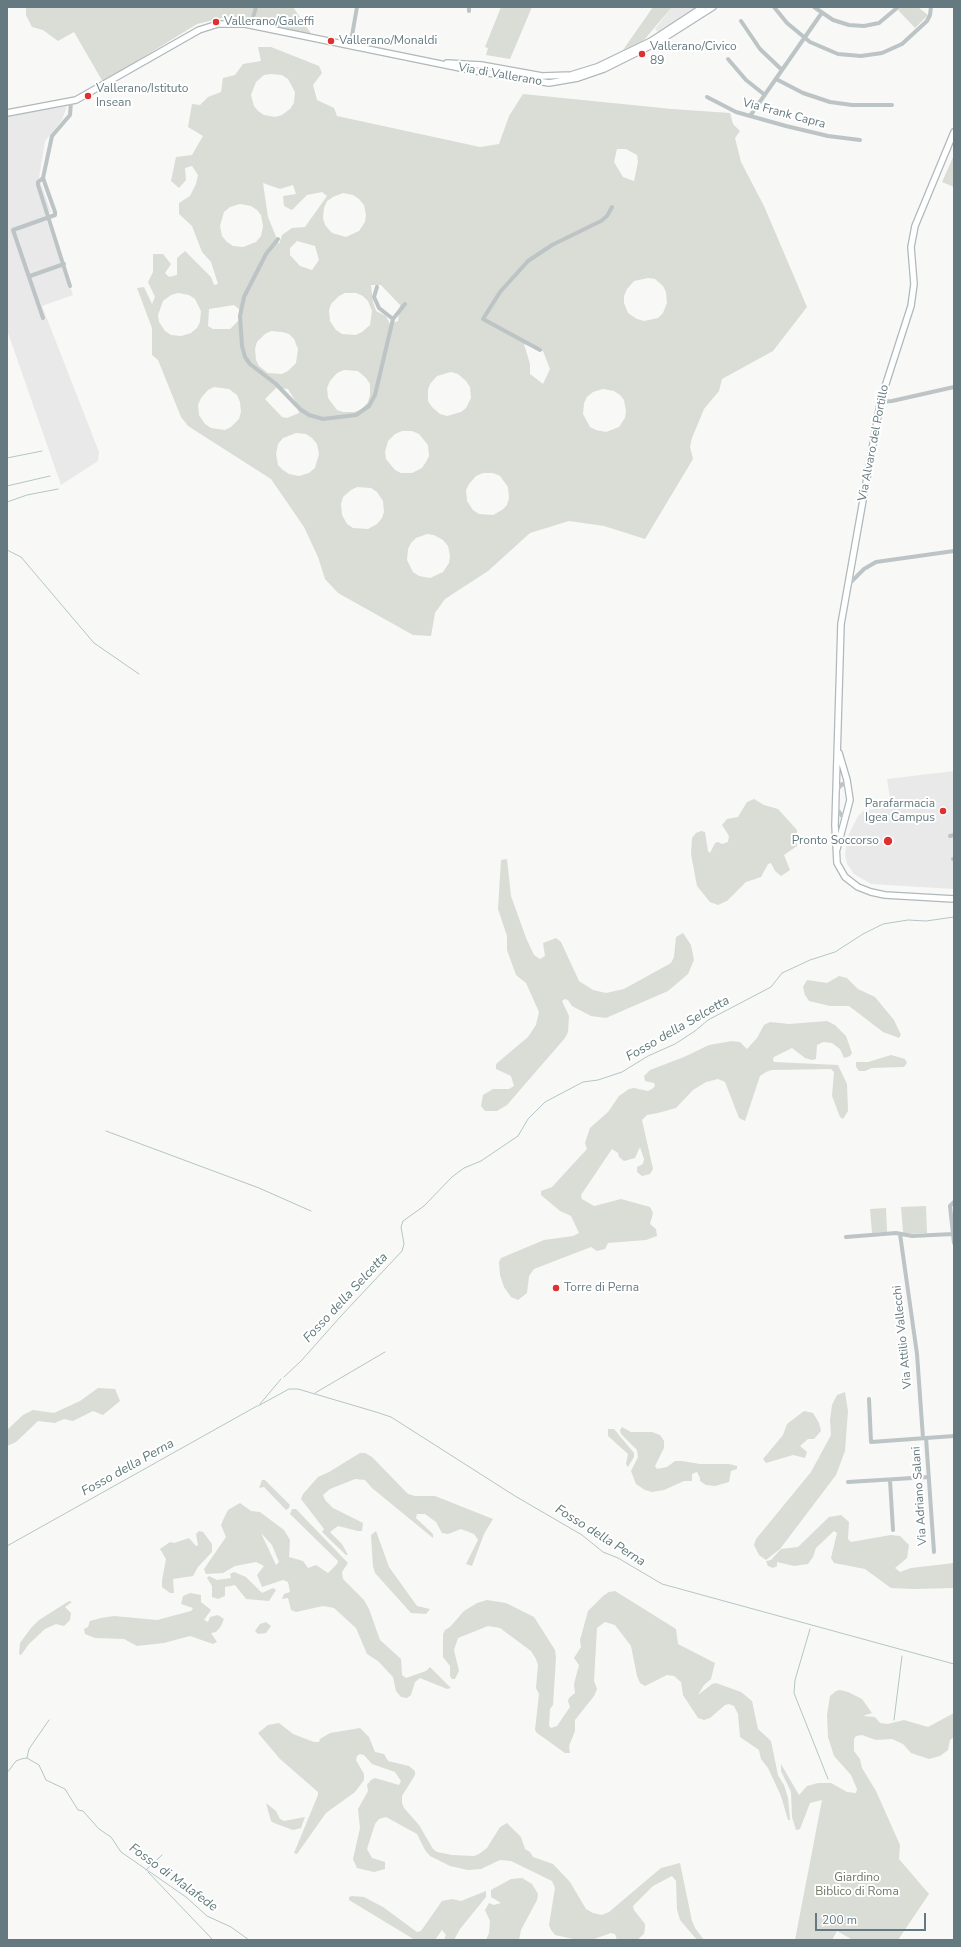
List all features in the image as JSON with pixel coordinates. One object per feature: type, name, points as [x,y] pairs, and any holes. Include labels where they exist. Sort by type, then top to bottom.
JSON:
[{"type":"street","points":[[251,25],[256,7]]},
{"type":"street","points":[[350,47],[357,7]]},
{"type":"street","name":"Via di Vallerano","points":[[437,62],[471,64],[542,76],[571,75],[597,67],[651,42],[703,7]]},
{"type":"street","name":"Via di Vallerano","points":[[7,113],[71,102],[205,27],[224,23],[251,25],[350,47],[542,82],[571,80],[597,72],[654,45],[713,7]]},
{"type":"street","points":[[774,7],[786,23],[804,39],[821,48],[841,54],[861,56],[879,54],[897,47],[910,38],[928,20],[931,7]]},
{"type":"street","points":[[814,7],[822,14],[843,24],[866,26],[883,20],[898,7]]},
{"type":"street","points":[[750,116],[822,14]]},
{"type":"street","points":[[741,21],[760,49],[782,70]]},
{"type":"street","points":[[728,59],[750,84],[765,95]]},
{"type":"street","points":[[776,79],[803,93],[830,102],[852,105],[892,105]]},
{"type":"street","name":"Via Frank Capra","points":[[707,97],[732,110],[750,116],[807,131],[860,140]]},
{"type":"street","points":[[43,318],[30,276],[13,230],[55,215],[43,178],[52,136],[70,115],[71,102]]},
{"type":"street","name":"Via Alvaro del Portillo","points":[[836,855],[839,640],[848,584],[880,402],[911,306],[914,284],[911,247],[915,226],[954,132]]},
{"type":"street","points":[[43,178],[38,182],[70,286]]},
{"type":"street","points":[[540,350],[484,320],[500,292],[528,261],[552,245],[601,222],[607,216],[612,207]]},
{"type":"street","points":[[278,239],[266,254],[244,297],[240,316],[242,346],[245,357],[250,364],[276,384],[300,409],[309,415],[323,419],[356,415],[369,406],[375,395],[393,319],[405,304]]},
{"type":"street","points":[[30,276],[64,264]]},
{"type":"street","points":[[377,287],[374,296],[379,308],[393,319]]},
{"type":"street","points":[[880,402],[892,401],[954,387]]},
{"type":"street","points":[[848,584],[861,571],[876,562],[954,550]]},
{"type":"street","name":"Via Alvaro del Portillo","points":[[836,855],[850,801],[849,786],[838,741]]},
{"type":"street","points":[[836,790],[842,784],[849,786]]},
{"type":"street","points":[[836,806],[842,816],[848,813]]},
{"type":"street","points":[[836,855],[837,863],[843,874],[852,883],[864,890],[885,895],[954,899]]},
{"type":"street","points":[[953,1202],[954,1243]]},
{"type":"street","points":[[846,1237],[900,1234],[912,1236],[953,1234]]},
{"type":"street","name":"Via Attilio Vallecchi","points":[[900,1234],[917,1354],[924,1438]]},
{"type":"street","points":[[869,1398],[871,1442],[954,1436]]},
{"type":"street","name":"Via Adriano Salani","points":[[924,1438],[929,1477],[934,1552]]},
{"type":"street","points":[[848,1482],[929,1477]]},
{"type":"street","points":[[890,1480],[893,1530]]},
{"type":"shaded area","points":[[672,7],[698,7],[659,33],[655,29]]},
{"type":"shaded area","points":[[67,106],[62,120],[45,141],[39,178],[51,212],[45,216],[73,295],[42,306],[99,452],[98,461],[61,485],[7,330],[7,116]]},
{"type":"shaded area","points":[[954,771],[954,889],[871,884],[854,874],[847,864],[845,856],[847,838],[858,816],[863,811],[891,806],[887,779]]},
{"type":"green space","points":[[26,7],[293,7],[312,35],[226,17],[197,24],[103,82],[74,32],[58,41],[43,30],[32,27],[26,15]]},
{"type":"green space","points":[[501,7],[532,7],[510,59],[486,55],[488,48],[485,47]]},
{"type":"green space","points":[[653,7],[672,7],[644,40],[623,50]]},
{"type":"green space","points":[[901,7],[918,7],[928,15],[915,28],[898,10]]},
{"type":"green space","points":[[258,47],[271,47],[319,66],[322,73],[313,85],[317,100],[334,108],[337,116],[480,147],[499,144],[509,116],[523,94],[672,109],[730,113],[733,124],[740,131],[735,138],[741,162],[764,206],[807,307],[773,351],[722,379],[719,391],[704,409],[692,438],[690,447],[693,459],[645,539],[604,526],[569,521],[530,533],[488,571],[445,599],[435,613],[431,636],[413,635],[338,593],[325,579],[318,557],[304,527],[271,479],[188,426],[181,417],[158,360],[152,355],[152,328],[137,288],[144,287],[152,304],[155,297],[148,282],[153,272],[153,254],[163,254],[171,264],[165,273],[169,277],[177,275],[177,258],[185,251],[211,277],[214,285],[218,284],[211,262],[202,252],[192,226],[179,214],[179,203],[190,196],[196,184],[198,175],[192,166],[185,168],[186,180],[179,188],[171,181],[176,157],[192,155],[203,136],[188,127],[192,104],[200,105],[208,97],[221,92],[223,78],[235,75],[243,64],[261,61]],"holes":[[[271,74],[282,75],[288,79],[295,92],[294,103],[290,109],[282,115],[275,117],[264,115],[258,111],[254,106],[251,95],[256,82],[264,75]],[[617,149],[626,149],[637,155],[638,162],[634,181],[623,177],[614,162]],[[263,183],[280,189],[293,185],[296,194],[283,196],[284,206],[292,210],[307,195],[322,192],[327,196],[305,227],[292,228],[282,235],[279,244],[268,217]],[[343,193],[353,195],[364,205],[366,215],[365,222],[359,231],[346,237],[332,233],[325,225],[323,218],[324,208],[327,201],[333,197]],[[240,204],[251,206],[261,215],[263,226],[261,236],[256,242],[243,247],[233,246],[222,236],[220,226],[224,212],[230,207]],[[297,241],[315,246],[319,260],[312,270],[300,266],[290,255],[290,248]],[[648,278],[655,279],[663,286],[666,292],[667,303],[663,313],[658,318],[644,321],[637,319],[628,313],[624,303],[624,296],[627,289],[634,281]],[[371,285],[381,285],[400,305],[398,321],[390,324],[386,316],[376,311],[373,302]],[[178,293],[189,295],[195,299],[201,311],[200,322],[197,328],[191,333],[181,336],[171,335],[165,331],[159,322],[158,315],[163,301],[171,295]],[[345,293],[356,293],[363,296],[368,301],[372,311],[370,325],[356,335],[342,334],[336,330],[330,321],[329,310],[331,304],[339,296]],[[234,305],[239,309],[239,320],[230,329],[213,329],[208,326],[209,309]],[[271,331],[282,332],[289,334],[294,339],[298,349],[296,363],[288,371],[282,374],[268,373],[259,366],[256,360],[255,349],[257,342],[265,334]],[[524,344],[543,351],[550,369],[543,384],[530,374],[530,364]],[[344,370],[358,371],[370,384],[370,395],[368,402],[361,410],[354,412],[343,412],[337,410],[328,398],[327,388],[330,381],[337,373]],[[451,372],[458,374],[466,381],[470,387],[471,398],[466,408],[461,412],[447,416],[440,414],[432,407],[428,401],[428,390],[430,384],[437,376]],[[214,387],[229,389],[237,395],[240,402],[241,412],[239,419],[231,427],[225,430],[211,428],[205,424],[199,415],[198,405],[201,398],[208,390]],[[276,388],[288,389],[297,404],[299,413],[287,418],[282,417],[265,399]],[[603,389],[614,391],[624,400],[626,411],[625,418],[619,427],[606,432],[590,427],[583,414],[584,403],[587,397],[593,392]],[[402,431],[412,431],[419,434],[428,445],[429,456],[426,462],[422,468],[412,473],[401,473],[395,470],[386,459],[385,452],[388,441],[395,434]],[[296,433],[306,434],[312,438],[317,444],[319,454],[315,468],[309,473],[299,476],[289,474],[283,470],[278,465],[276,454],[278,444],[283,438]],[[483,473],[493,473],[500,476],[508,487],[509,498],[507,505],[493,515],[479,514],[473,510],[467,501],[466,490],[476,476]],[[357,487],[371,488],[377,492],[383,501],[384,512],[382,518],[377,524],[368,529],[353,528],[347,524],[342,515],[341,504],[343,497]],[[427,534],[434,535],[443,540],[448,546],[450,556],[449,563],[443,572],[430,578],[419,576],[413,572],[407,560],[408,549],[411,543],[416,538]]]},
{"type":"green space","points":[[954,155],[954,187],[942,182]]},
{"type":"green space","points":[[754,799],[764,805],[778,809],[797,830],[797,846],[784,855],[790,870],[781,876],[775,871],[771,863],[768,864],[761,877],[746,882],[727,901],[718,905],[710,902],[697,886],[691,854],[692,838],[696,833],[701,831],[705,832],[708,851],[710,853],[715,843],[718,842],[722,844],[728,842],[729,836],[722,825],[727,819],[738,817],[747,802]]},
{"type":"green space","points":[[507,859],[511,896],[526,938],[534,955],[540,959],[545,956],[543,943],[556,938],[561,942],[579,981],[593,990],[606,993],[624,989],[671,963],[674,957],[676,937],[683,933],[691,945],[694,960],[688,974],[668,991],[606,1018],[591,1016],[572,1006],[568,1000],[565,999],[562,1001],[569,1016],[568,1032],[565,1038],[507,1105],[497,1111],[485,1111],[481,1106],[483,1095],[493,1089],[509,1089],[514,1086],[511,1076],[496,1069],[496,1064],[528,1037],[536,1025],[539,1012],[526,983],[516,975],[507,950],[507,936],[498,909],[501,860]]},
{"type":"green space","points":[[839,976],[847,978],[858,989],[875,997],[894,1020],[901,1035],[899,1038],[883,1032],[849,1006],[830,1006],[809,1001],[805,995],[803,987],[807,980],[827,983]]},
{"type":"green space","points":[[827,1021],[835,1025],[846,1036],[852,1053],[850,1056],[844,1058],[840,1049],[832,1043],[823,1042],[817,1045],[816,1059],[812,1060],[805,1058],[792,1048],[774,1057],[773,1060],[774,1062],[838,1065],[847,1084],[848,1111],[843,1119],[840,1117],[832,1096],[834,1072],[831,1069],[772,1070],[766,1072],[760,1076],[745,1121],[739,1118],[725,1082],[718,1079],[706,1082],[693,1090],[676,1108],[647,1115],[642,1120],[653,1169],[650,1174],[642,1176],[637,1172],[637,1167],[643,1164],[644,1159],[640,1147],[635,1158],[624,1161],[619,1157],[618,1153],[612,1149],[581,1195],[582,1199],[594,1206],[621,1199],[650,1207],[653,1213],[650,1224],[656,1229],[657,1236],[646,1240],[608,1243],[605,1249],[597,1251],[591,1247],[534,1269],[529,1276],[527,1293],[518,1300],[511,1297],[504,1287],[500,1275],[499,1262],[501,1258],[544,1240],[573,1236],[579,1233],[571,1216],[560,1211],[541,1195],[541,1191],[552,1187],[587,1149],[585,1143],[590,1128],[608,1112],[619,1096],[629,1089],[634,1088],[648,1091],[652,1089],[655,1086],[654,1083],[645,1081],[644,1076],[650,1070],[684,1057],[709,1045],[732,1041],[740,1042],[747,1049],[757,1038],[764,1025],[770,1022],[789,1024]]},
{"type":"green space","points":[[891,1055],[905,1059],[907,1063],[904,1067],[872,1068],[865,1071],[859,1071],[856,1067],[856,1062],[868,1062]]},
{"type":"green space","points":[[926,1206],[927,1233],[904,1234],[901,1207]]},
{"type":"green space","points":[[886,1208],[887,1232],[872,1233],[870,1209]]},
{"type":"green space","points":[[98,1388],[115,1389],[120,1401],[103,1415],[93,1411],[73,1421],[64,1419],[55,1423],[38,1421],[16,1442],[7,1446],[7,1430],[23,1415],[33,1410],[54,1413],[80,1401]]},
{"type":"green space","points":[[845,1392],[848,1411],[845,1451],[836,1475],[780,1549],[766,1560],[759,1555],[754,1545],[756,1539],[811,1472],[831,1435],[830,1420],[832,1405],[837,1395]]},
{"type":"green space","points":[[804,1411],[813,1413],[819,1423],[821,1431],[814,1439],[808,1439],[800,1446],[807,1452],[805,1458],[793,1455],[766,1463],[763,1459],[783,1435],[787,1424]]},
{"type":"green space","points":[[622,1427],[631,1432],[652,1432],[660,1435],[664,1441],[664,1448],[655,1466],[657,1469],[667,1467],[675,1461],[682,1461],[700,1464],[729,1464],[737,1466],[737,1469],[731,1471],[729,1482],[715,1486],[706,1485],[700,1481],[697,1472],[692,1474],[692,1481],[684,1481],[664,1490],[652,1492],[645,1490],[636,1484],[631,1471],[638,1457],[637,1450],[621,1434],[620,1430]]},
{"type":"green space","points":[[608,1429],[614,1429],[634,1453],[634,1457],[628,1467],[626,1464],[628,1454],[608,1436]]},
{"type":"green space","points":[[360,1453],[365,1453],[372,1457],[408,1494],[415,1496],[435,1496],[493,1519],[484,1534],[472,1566],[466,1564],[478,1540],[474,1534],[461,1529],[448,1534],[442,1533],[436,1522],[425,1514],[417,1514],[416,1518],[433,1534],[433,1538],[372,1488],[365,1480],[355,1479],[330,1489],[323,1495],[325,1500],[333,1508],[363,1523],[362,1531],[338,1526],[330,1532],[342,1544],[348,1555],[346,1555],[322,1532],[324,1529],[301,1499],[303,1494],[318,1477]]},
{"type":"green space","points":[[262,1480],[265,1480],[290,1505],[289,1508],[286,1510],[264,1487],[259,1488]]},
{"type":"green space","points":[[240,1503],[251,1511],[260,1512],[284,1530],[290,1540],[289,1557],[303,1561],[308,1568],[316,1565],[328,1573],[338,1561],[290,1514],[292,1509],[296,1509],[348,1563],[342,1572],[343,1579],[364,1600],[369,1609],[380,1640],[401,1659],[402,1675],[406,1678],[426,1671],[430,1667],[451,1688],[447,1689],[420,1678],[415,1682],[411,1695],[407,1698],[401,1697],[396,1691],[393,1677],[378,1661],[367,1654],[356,1628],[334,1608],[323,1606],[296,1612],[291,1610],[288,1598],[282,1599],[284,1594],[290,1592],[288,1582],[283,1580],[262,1587],[257,1575],[264,1566],[256,1562],[235,1566],[223,1573],[206,1574],[204,1569],[226,1537],[221,1525],[228,1510]],"holes":[[[261,1533],[272,1545],[279,1562],[276,1565]]]},
{"type":"green space","points":[[841,1515],[849,1522],[848,1539],[851,1542],[891,1535],[900,1536],[909,1545],[907,1558],[895,1568],[900,1572],[911,1568],[954,1563],[954,1588],[891,1588],[865,1569],[834,1563],[831,1558],[837,1533],[834,1531],[816,1548],[813,1557],[808,1564],[794,1566],[777,1562],[777,1566],[773,1568],[768,1566],[766,1561],[771,1560],[781,1549],[798,1547],[829,1517]]},
{"type":"green space","points":[[199,1531],[203,1532],[212,1544],[212,1552],[198,1567],[193,1576],[173,1579],[174,1593],[170,1593],[162,1587],[166,1559],[160,1549],[170,1542],[174,1543],[189,1538],[196,1546],[198,1545],[196,1534]]},
{"type":"green space","points":[[376,1531],[389,1567],[417,1606],[430,1609],[426,1614],[411,1613],[375,1573],[373,1566],[371,1535]]},
{"type":"green space","points":[[234,1572],[246,1577],[262,1593],[273,1588],[276,1590],[269,1601],[246,1599],[235,1585],[225,1587],[225,1596],[218,1599],[212,1597],[212,1586],[207,1578],[209,1576],[217,1580],[231,1578],[230,1574]]},
{"type":"green space","points":[[615,1591],[676,1629],[678,1644],[715,1663],[711,1679],[704,1685],[698,1695],[712,1684],[716,1683],[741,1692],[752,1701],[758,1729],[771,1741],[778,1775],[784,1785],[788,1798],[790,1820],[788,1820],[781,1796],[768,1768],[761,1759],[759,1750],[740,1737],[738,1714],[734,1706],[729,1704],[725,1705],[710,1718],[704,1720],[698,1718],[683,1695],[681,1682],[674,1676],[667,1675],[645,1686],[640,1683],[637,1676],[631,1646],[615,1625],[605,1622],[597,1628],[594,1681],[597,1689],[594,1696],[575,1720],[575,1731],[569,1746],[570,1753],[565,1753],[535,1730],[539,1694],[536,1688],[538,1665],[536,1659],[531,1651],[500,1628],[488,1626],[458,1638],[454,1650],[459,1671],[455,1679],[452,1679],[450,1676],[450,1666],[443,1657],[443,1634],[445,1630],[450,1627],[464,1611],[477,1603],[487,1600],[506,1603],[534,1617],[555,1650],[556,1658],[553,1705],[550,1709],[549,1726],[551,1728],[557,1726],[570,1707],[568,1701],[569,1698],[575,1693],[574,1684],[579,1665],[574,1658],[581,1647],[580,1640],[588,1611],[603,1596],[609,1592]]},
{"type":"green space","points":[[190,1593],[201,1595],[201,1602],[211,1610],[204,1620],[208,1622],[210,1617],[218,1615],[224,1619],[216,1632],[211,1633],[217,1642],[213,1644],[190,1636],[164,1643],[137,1646],[124,1639],[95,1638],[85,1634],[84,1629],[88,1627],[90,1621],[101,1618],[114,1616],[157,1620],[191,1611],[193,1608],[181,1604],[183,1596]]},
{"type":"green space","points":[[69,1601],[72,1602],[65,1607],[71,1613],[70,1620],[64,1626],[56,1624],[45,1629],[29,1644],[21,1655],[19,1654],[20,1643],[31,1628],[39,1620]]},
{"type":"green space","points":[[266,1622],[271,1626],[266,1633],[258,1634],[255,1631],[260,1624]]},
{"type":"green space","name":"Giardino Biblico di Roma","points":[[840,1690],[862,1699],[872,1713],[863,1716],[875,1717],[880,1723],[888,1724],[904,1720],[928,1727],[954,1713],[954,1737],[950,1740],[948,1750],[940,1756],[929,1759],[911,1753],[903,1744],[892,1739],[876,1740],[862,1735],[856,1736],[854,1739],[854,1751],[860,1759],[862,1768],[876,1791],[900,1845],[899,1859],[929,1894],[898,1940],[853,1940],[837,1931],[832,1940],[795,1940],[822,1800],[810,1803],[800,1829],[796,1830],[792,1817],[791,1792],[781,1771],[781,1764],[799,1795],[807,1786],[818,1783],[831,1783],[847,1792],[856,1793],[857,1789],[851,1775],[834,1756],[828,1737],[827,1715],[830,1696],[836,1691]]},
{"type":"green space","points":[[279,1723],[293,1734],[314,1742],[319,1742],[320,1739],[330,1733],[360,1728],[369,1737],[375,1752],[384,1754],[388,1761],[409,1766],[415,1771],[415,1775],[402,1796],[402,1803],[404,1808],[419,1825],[433,1849],[437,1852],[452,1855],[474,1856],[487,1848],[500,1827],[507,1823],[521,1837],[525,1849],[530,1852],[533,1857],[553,1864],[570,1882],[586,1909],[593,1913],[602,1915],[609,1912],[661,1868],[680,1863],[692,1921],[695,1928],[704,1940],[697,1940],[680,1920],[677,1909],[676,1881],[672,1876],[653,1886],[633,1906],[634,1910],[645,1924],[644,1934],[637,1940],[617,1940],[615,1934],[611,1933],[594,1939],[578,1940],[555,1935],[551,1930],[549,1925],[555,1888],[552,1881],[511,1861],[500,1860],[481,1869],[468,1870],[450,1866],[430,1856],[425,1850],[417,1834],[386,1817],[379,1819],[375,1824],[367,1849],[372,1858],[385,1862],[385,1869],[374,1872],[357,1868],[353,1859],[360,1828],[358,1809],[368,1791],[367,1785],[375,1778],[399,1785],[401,1781],[395,1772],[372,1764],[364,1755],[360,1754],[357,1756],[356,1760],[364,1774],[364,1780],[355,1792],[326,1813],[297,1854],[294,1853],[318,1792],[280,1759],[258,1733],[268,1725]]},
{"type":"green space","points":[[266,1803],[276,1811],[280,1819],[284,1821],[305,1817],[301,1828],[293,1830],[271,1821]]},
{"type":"green space","points":[[522,1878],[532,1884],[538,1894],[537,1900],[521,1930],[519,1940],[486,1940],[489,1933],[490,1921],[485,1910],[489,1903],[494,1905],[501,1903],[491,1897],[491,1890],[511,1879]]},
{"type":"green space","points":[[486,1891],[486,1897],[460,1929],[454,1940],[444,1940],[446,1935],[442,1930],[435,1940],[415,1940],[349,1900],[349,1897],[352,1896],[364,1897],[383,1907],[417,1932],[421,1931],[442,1901],[452,1899],[461,1901]]},
{"type":"waterway","points":[[7,458],[42,451]]},
{"type":"waterway","points":[[7,486],[50,476]]},
{"type":"waterway","points":[[7,502],[27,495],[58,489]]},
{"type":"waterway","points":[[7,550],[21,557],[94,643],[139,674]]},
{"type":"waterway","name":"Fosso della Selcetta","points":[[284,1377],[301,1361],[402,1251],[404,1244],[401,1227],[403,1221],[424,1206],[452,1177],[464,1168],[481,1161],[518,1136],[528,1119],[545,1102],[583,1082],[598,1080],[622,1072],[648,1056],[675,1044],[695,1031],[708,1020],[771,987],[782,973],[810,960],[835,952],[863,934],[883,924],[908,920],[926,921],[954,917]]},
{"type":"waterway","points":[[106,1131],[259,1188],[311,1211]]},
{"type":"waterway","points":[[315,1393],[385,1352]]},
{"type":"waterway","name":"Fosso della Perna","points":[[260,1404],[281,1379]]},
{"type":"waterway","name":"Fosso della Perna","points":[[258,1406],[289,1389],[298,1389],[391,1417],[515,1496],[582,1535],[603,1552],[618,1558],[662,1584],[954,1664]]},
{"type":"waterway","name":"Fosso della Perna","points":[[7,1546],[257,1406]]},
{"type":"waterway","points":[[810,1629],[795,1680],[794,1693],[828,1779]]},
{"type":"waterway","points":[[894,1720],[902,1656]]},
{"type":"waterway","points":[[27,1758],[29,1749],[49,1720]]},
{"type":"waterway","name":"Fosso di Malafede","points":[[7,1773],[16,1761],[21,1759],[27,1758],[39,1765],[46,1780],[65,1789],[78,1810],[83,1811],[99,1829],[111,1837],[121,1852],[186,1897],[207,1916],[231,1927],[249,1940]]},
{"type":"waterway","points":[[146,1870],[162,1855]]},
{"type":"waterway","points":[[148,1872],[213,1940]]},
{"type":"place","name":"Vallerano/Galeffi","points":[[216,22]]},
{"type":"place","name":"Vallerano/Monaldi","points":[[331,41]]},
{"type":"place","name":"Vallerano/Civico 89","points":[[642,54]]},
{"type":"place","name":"Vallerano/Istituto Insean","points":[[88,96]]},
{"type":"place","name":"Parafarmacia Igea Campus","points":[[943,811]]},
{"type":"place","name":"Pronto Soccorso","points":[[888,841]]},
{"type":"place","name":"Torre di Perna","points":[[556,1288]]}]
